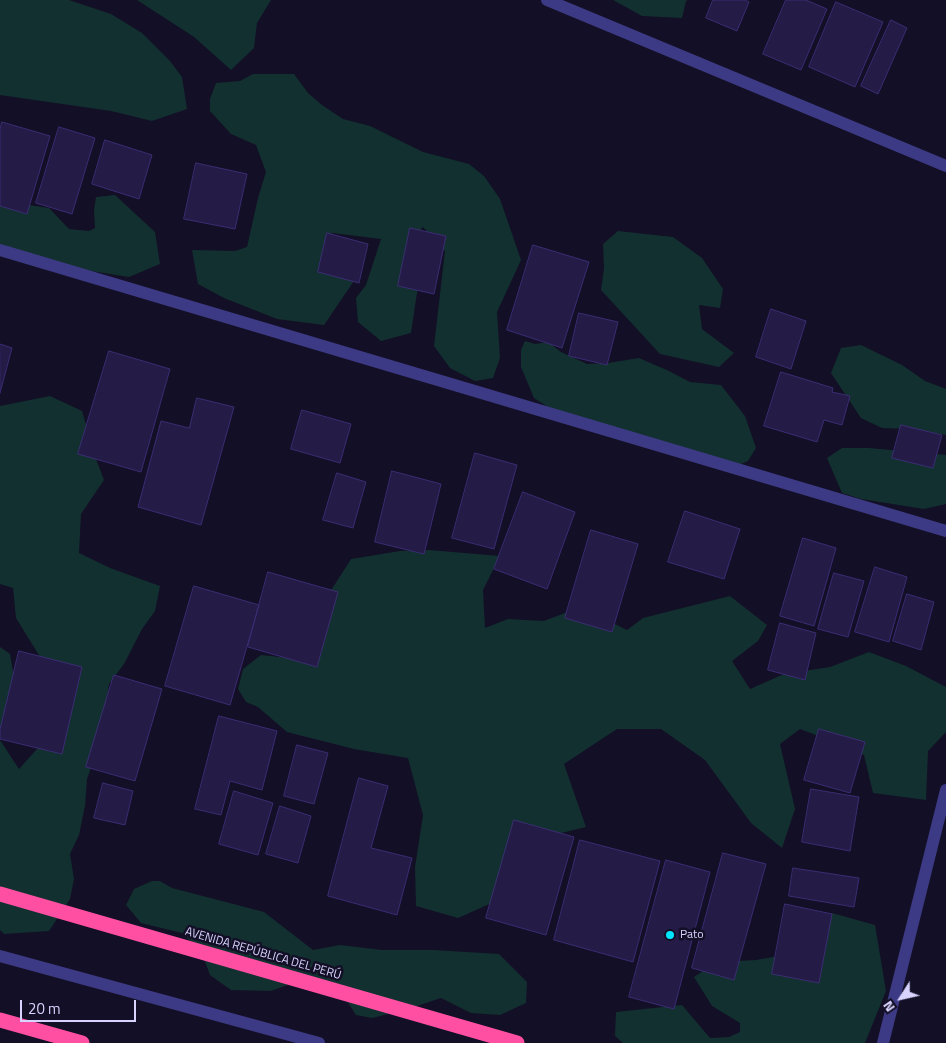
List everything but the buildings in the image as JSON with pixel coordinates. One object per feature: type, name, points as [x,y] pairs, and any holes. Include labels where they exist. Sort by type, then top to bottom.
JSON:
[{"type":"highway","name":"AVENIDA REPÚBLICA DEL PERÚ","points":[[0,894],[518,1043]]},
{"type":"highway","points":[[0,1020],[42,1038],[82,1043]]},
{"type":"street","points":[[547,0],[946,166]]},
{"type":"street","points":[[0,250],[946,530]]},
{"type":"street","points":[[883,1043],[946,790]]},
{"type":"street","points":[[0,956],[319,1043]]},
{"type":"green space","points":[[0,0],[69,0],[111,14],[142,33],[170,61],[182,77],[187,109],[152,121],[111,111],[0,95]]},
{"type":"green space","points":[[137,0],[271,0],[257,23],[254,48],[231,70],[194,37]]},
{"type":"green space","points":[[613,0],[688,0],[686,1],[682,18],[642,16]]},
{"type":"green space","points":[[253,74],[294,74],[308,93],[343,119],[370,126],[423,152],[469,164],[484,176],[500,199],[521,260],[497,312],[500,358],[493,378],[475,381],[450,368],[434,346],[445,251],[423,227],[406,247],[418,286],[411,333],[381,341],[358,322],[356,298],[366,285],[381,239],[332,233],[327,261],[358,275],[324,325],[277,319],[224,298],[198,284],[192,250],[235,251],[247,247],[266,172],[256,145],[231,134],[210,111],[210,99],[216,83],[240,81]]},
{"type":"green space","points":[[115,195],[155,232],[160,264],[129,277],[78,269],[0,247],[0,197],[15,203],[49,208],[69,229],[89,231],[95,228],[94,210],[96,197]]},
{"type":"green space","points":[[618,231],[673,237],[702,258],[723,289],[720,308],[699,305],[702,329],[734,353],[719,367],[660,354],[601,290],[604,268],[603,244]]},
{"type":"green space","points":[[525,341],[535,344],[548,342],[561,352],[587,364],[639,358],[690,382],[721,385],[745,416],[756,448],[748,461],[732,468],[562,416],[534,398],[521,367],[521,350]]},
{"type":"green space","points":[[861,345],[902,365],[925,381],[946,389],[946,435],[913,429],[882,428],[861,418],[831,373],[841,348]]},
{"type":"green space","points":[[50,396],[82,411],[104,480],[81,514],[79,553],[110,568],[160,586],[155,611],[142,629],[124,664],[109,684],[101,739],[87,779],[85,806],[79,835],[70,854],[74,879],[70,899],[49,931],[4,934],[0,930],[0,740],[19,769],[63,720],[55,681],[16,618],[13,588],[0,584],[0,406]]},
{"type":"green space","points":[[842,448],[869,448],[946,455],[946,504],[924,509],[861,499],[842,493],[827,458]]},
{"type":"green space","points":[[429,550],[500,556],[483,590],[485,628],[508,619],[544,621],[578,608],[627,630],[643,618],[730,596],[767,625],[758,641],[732,661],[750,689],[784,674],[830,667],[869,652],[906,666],[946,687],[946,732],[928,751],[926,800],[873,793],[864,755],[800,729],[780,744],[795,809],[782,848],[751,823],[705,760],[661,729],[617,729],[564,764],[586,827],[545,837],[494,902],[458,918],[416,906],[415,867],[423,815],[408,758],[354,749],[287,732],[258,707],[246,702],[238,689],[243,669],[261,655],[298,659],[323,603],[351,559],[400,551]]},
{"type":"green space","points":[[0,647],[10,654],[15,683],[0,738]]},
{"type":"green space","points":[[152,881],[160,881],[172,888],[264,912],[313,950],[340,945],[382,950],[434,950],[499,954],[527,982],[526,1003],[500,1015],[471,1013],[441,998],[405,1010],[372,1018],[356,1015],[335,983],[310,977],[271,991],[231,990],[210,975],[201,951],[182,933],[141,923],[126,905],[134,889]]},
{"type":"green space","points":[[832,913],[875,925],[886,991],[865,1043],[623,1043],[615,1036],[616,1012],[682,1005],[710,1038],[729,1037],[740,1032],[740,1023],[712,1006],[694,977],[716,962],[756,960],[801,952]]},
{"type":"place","name":"Pato","points":[[670,935]]}]
